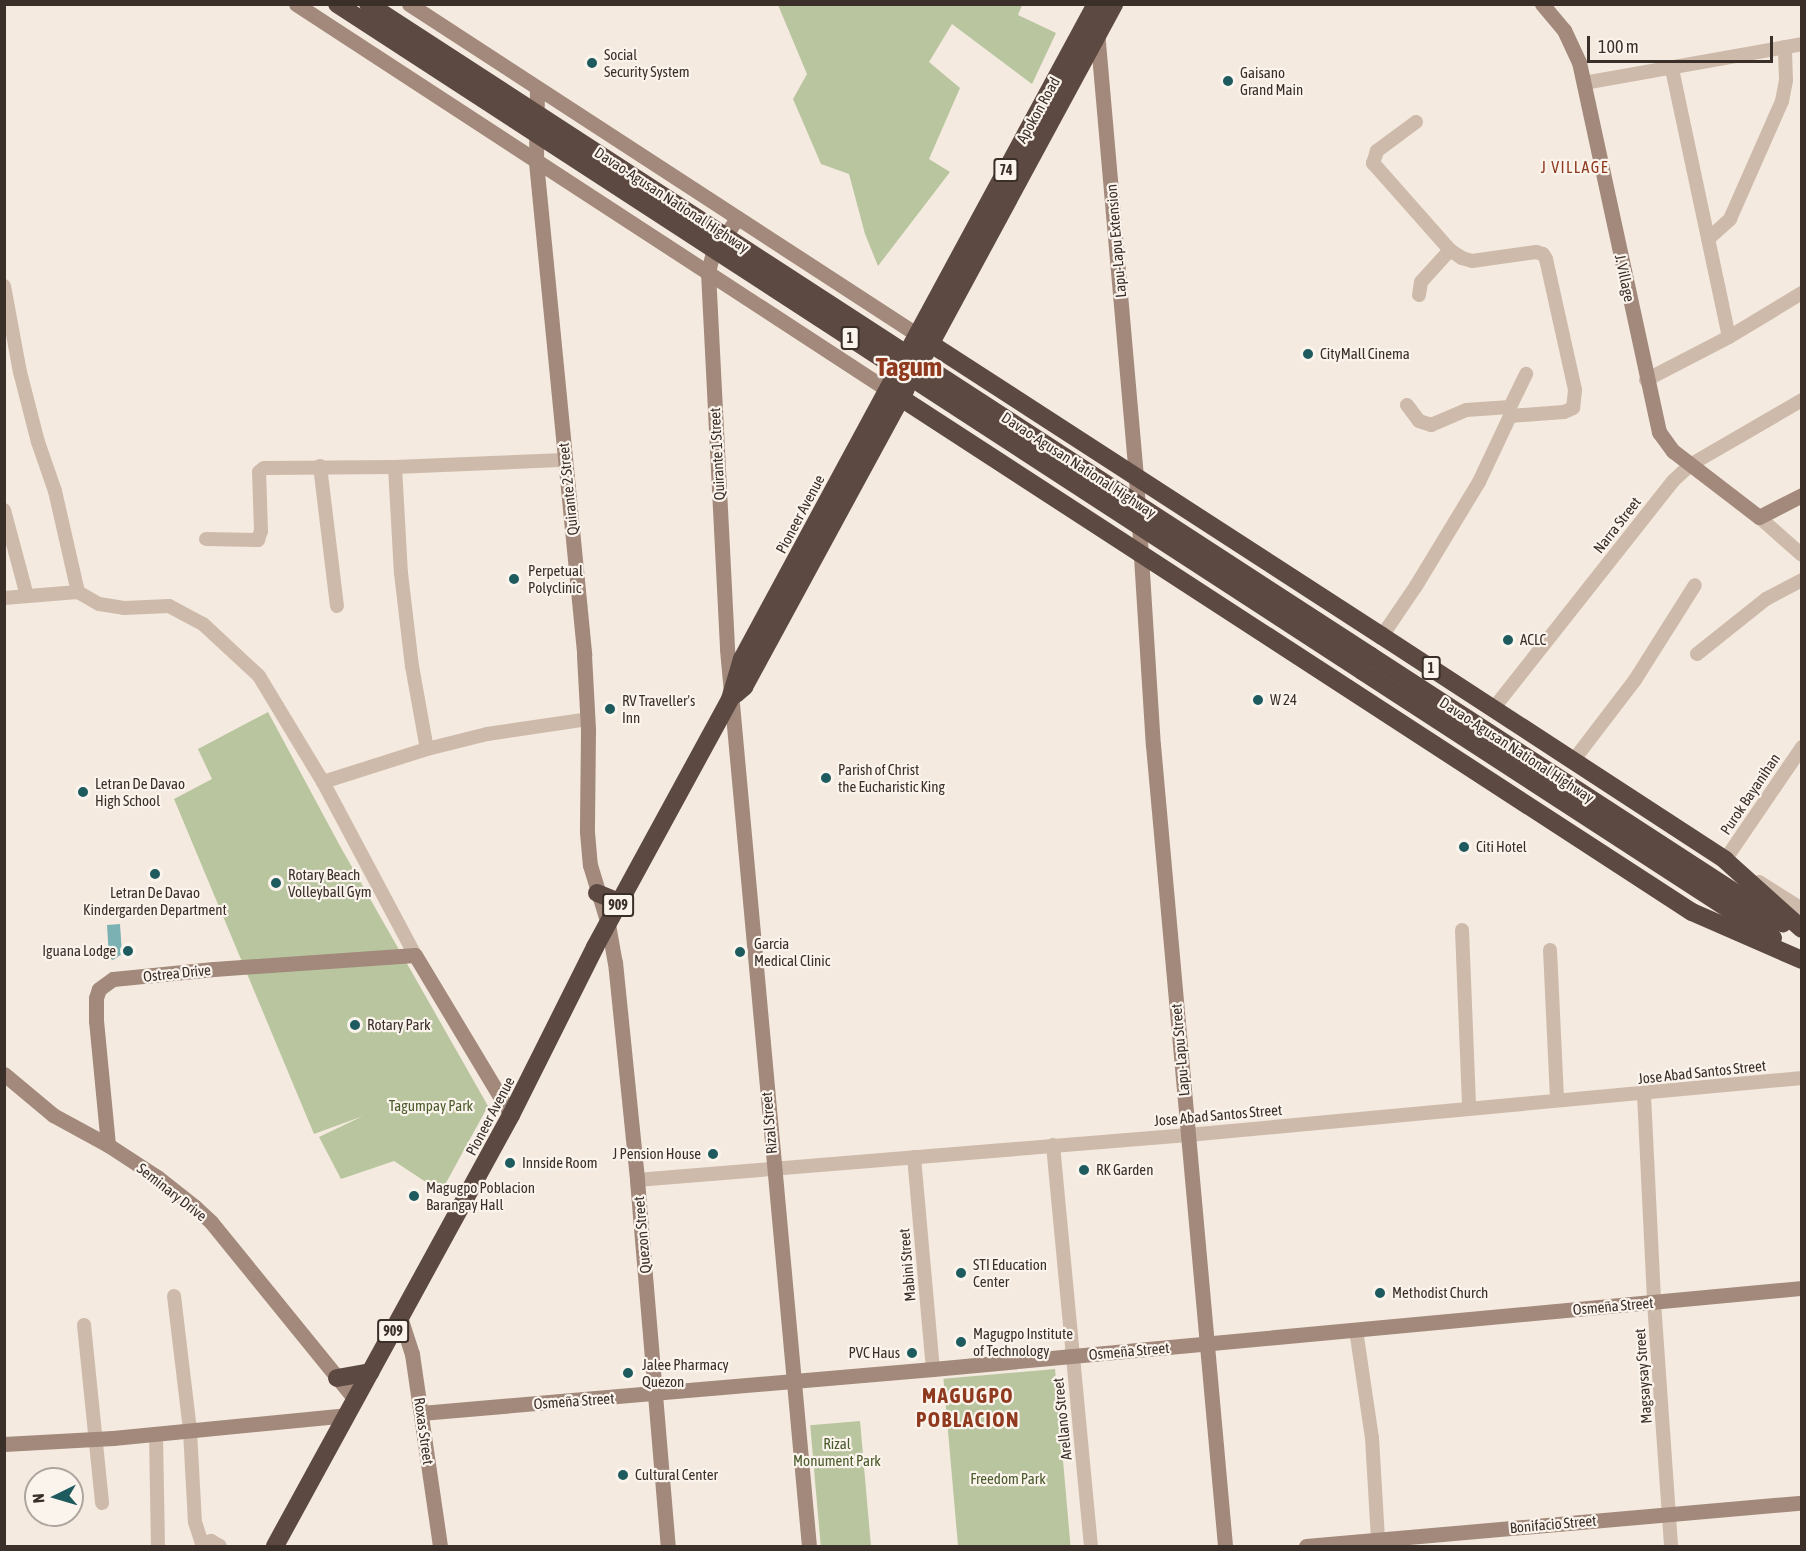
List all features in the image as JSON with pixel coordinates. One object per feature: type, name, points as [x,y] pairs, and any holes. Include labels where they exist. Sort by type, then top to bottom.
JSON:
[{"type":"highway","name":"Davao-Agusan National Highway","points":[[337,4],[1367,664],[1802,936]]},
{"type":"highway","name":"Davao-Agusan National Highway","points":[[368,4],[1367,664],[1802,958]]},
{"type":"highway","name":"Apokon Road","points":[[920,346],[1098,37],[1114,4]]},
{"type":"highway","name":"Apokon Road","points":[[920,346],[1095,5]]},
{"type":"highway","name":"Davao-Agusan National Highway","points":[[728,225],[920,346],[1136,477],[1725,860],[1802,929]]},
{"type":"highway","name":"Davao-Agusan National Highway","points":[[708,260],[1140,553],[1692,912],[1802,958]]},
{"type":"highway","name":"Pioneer Avenue","points":[[275,1546],[511,1115],[608,924],[730,699],[742,659],[920,346]]},
{"type":"highway","points":[[597,893],[620,902]]},
{"type":"highway","points":[[337,1378],[370,1372]]},
{"type":"street","points":[[296,4],[536,162],[708,260],[728,225],[537,88],[409,4]]},
{"type":"street","name":"J. Village","points":[[1542,4],[1564,30],[1573,45],[1584,83],[1659,432],[1669,447],[1690,465],[1759,517]]},
{"type":"street","name":"Lapu-Lapu Extension","points":[[1095,5],[1136,477],[1140,553]]},
{"type":"street","points":[[1584,83],[1802,44]]},
{"type":"street","points":[[1708,239],[1730,219],[1782,101],[1786,80],[1785,47]]},
{"type":"street","points":[[1672,69],[1729,337]]},
{"type":"street","name":"Quirante 2 Street","points":[[537,88],[536,162],[588,719],[587,832],[590,865],[608,924]]},
{"type":"street","points":[[1407,405],[1419,421],[1431,425],[1466,410],[1564,412],[1573,408],[1575,399],[1546,259],[1543,254],[1536,252],[1472,261],[1462,258],[1450,250],[1373,164],[1377,151],[1416,122]]},
{"type":"street","points":[[1419,295],[1420,282],[1450,250]]},
{"type":"street","name":"Quirante 1 Street","points":[[708,260],[730,699]]},
{"type":"street","points":[[4,286],[20,372],[38,442],[55,491],[78,592]]},
{"type":"street","points":[[1646,380],[1729,337],[1802,293]]},
{"type":"street","points":[[1382,636],[1416,586],[1479,482],[1527,374]]},
{"type":"street","name":"Narra Street","points":[[1493,709],[1660,498],[1690,465],[1802,400]]},
{"type":"street","points":[[206,539],[258,540],[261,531],[260,470],[320,466],[395,467],[565,460]]},
{"type":"street","points":[[320,466],[337,606]]},
{"type":"street","points":[[395,467],[409,643],[427,749]]},
{"type":"street","points":[[1802,495],[1759,517],[1802,555]]},
{"type":"street","points":[[4,510],[27,596]]},
{"type":"street","name":"Lapu-Lapu Street","points":[[1140,553],[1153,746],[1225,1546]]},
{"type":"street","points":[[1697,654],[1766,599],[1802,580]]},
{"type":"street","points":[[1573,761],[1635,681],[1695,585]]},
{"type":"street","points":[[4,598],[78,592],[99,604],[116,607],[169,606],[203,624],[259,676],[323,782],[415,955],[511,1115]]},
{"type":"street","name":"Rizal Street","points":[[730,699],[809,1546]]},
{"type":"street","points":[[323,782],[427,749],[487,735],[588,719]]},
{"type":"street","name":"Purok Bayanihan","points":[[1725,860],[1802,747]]},
{"type":"street","points":[[1725,860],[1802,909]]},
{"type":"street","name":"Quezon Street","points":[[608,924],[615,962],[637,1180],[668,1546]]},
{"type":"street","points":[[1462,930],[1469,1108]]},
{"type":"street","points":[[1550,950],[1557,1100]]},
{"type":"street","name":"Ostrea Drive","points":[[108,1145],[95,1008],[99,989],[105,982],[112,979],[214,969],[415,955]]},
{"type":"street","name":"Seminary Drive","points":[[6,1077],[53,1115],[108,1145],[178,1193],[211,1222],[355,1399]]},
{"type":"street","name":"Jose Abad Santos Street","points":[[637,1180],[1188,1135],[1557,1100],[1644,1095],[1802,1078]]},
{"type":"street","name":"Magsaysay Street","points":[[1644,1095],[1654,1302],[1671,1546]]},
{"type":"street","name":"Arellano Street","points":[[1053,1145],[1091,1546]]},
{"type":"street","name":"Mabini Street","points":[[914,1157],[933,1369]]},
{"type":"street","name":"Osmeña Street","points":[[421,1413],[655,1395],[1802,1288]]},
{"type":"street","points":[[174,1296],[190,1431],[195,1522],[203,1545],[211,1541],[220,1546]]},
{"type":"street","name":"Roxas Street","points":[[400,1317],[412,1354],[440,1546]]},
{"type":"street","points":[[84,1325],[102,1503]]},
{"type":"street","points":[[1356,1330],[1372,1438],[1378,1539]]},
{"type":"street","points":[[4,1444],[156,1434],[346,1415]]},
{"type":"street","points":[[156,1434],[158,1546]]},
{"type":"street","name":"Bonifacio Street","points":[[1305,1546],[1361,1544],[1378,1539],[1802,1503]]},
{"type":"green space","points":[[778,5],[1022,5],[1018,15],[1056,33],[1032,84],[952,24],[929,62],[960,88],[929,159],[950,172],[878,266],[865,234],[849,174],[821,164],[793,99],[807,74]]},
{"type":"green space","name":"Rotary Park","points":[[268,712],[340,846],[488,1106],[441,1192],[394,1161],[341,1179],[319,1137],[363,1116],[314,1134],[174,799],[212,779],[198,749]]},
{"type":"green space","name":"Freedom Park","points":[[1055,1369],[1070,1546],[958,1546],[943,1379]]},
{"type":"green space","name":"Rizal Monument Park","points":[[860,1421],[871,1546],[821,1546],[810,1425]]},
{"type":"water","points":[[120,924],[122,954],[113,960],[109,958],[107,925]]},
{"type":"place","name":"Social Security System","points":[[592,63]]},
{"type":"place","name":"Gaisano Grand Main","points":[[1228,81]]},
{"type":"place","name":"CityMall Cinema","points":[[1308,354]]},
{"type":"place","name":"Perpetual Polyclinic","points":[[514,579]]},
{"type":"place","name":"ACLC","points":[[1508,640]]},
{"type":"place","name":"W 24","points":[[1258,700]]},
{"type":"place","name":"RV Traveller's Inn","points":[[610,709]]},
{"type":"place","name":"Parish of Christ the Eucharistic King","points":[[826,778]]},
{"type":"place","name":"Letran De Davao High School","points":[[83,792]]},
{"type":"place","name":"Citi Hotel","points":[[1464,847]]},
{"type":"place","name":"Letran De Davao Kindergarden Department","points":[[155,874]]},
{"type":"place","name":"Rotary Beach Volleyball Gym","points":[[276,883]]},
{"type":"place","name":"Iguana Lodge","points":[[128,951]]},
{"type":"place","name":"Garcia Medical Clinic","points":[[740,952]]},
{"type":"place","name":"Rotary Park","points":[[355,1025]]},
{"type":"place","name":"J Pension House","points":[[713,1154]]},
{"type":"place","name":"Innside Room","points":[[510,1163]]},
{"type":"place","name":"RK Garden","points":[[1084,1170]]},
{"type":"place","name":"Magugpo Poblacion Barangay Hall","points":[[414,1196]]},
{"type":"place","name":"STI Education Center","points":[[961,1273]]},
{"type":"place","name":"Methodist Church","points":[[1380,1293]]},
{"type":"place","name":"Magugpo Institute of Technology","points":[[961,1342]]},
{"type":"place","name":"PVC Haus","points":[[912,1353]]},
{"type":"place","name":"Jalee Pharmacy Quezon","points":[[628,1373]]},
{"type":"place","name":"Cultural Center","points":[[623,1475]]},
{"type":"district","name":"J VILLAGE","points":[[1575,167]]},
{"type":"district","name":"Tagum","points":[[909,367]]},
{"type":"district","name":"MAGUGPO POBLACION","points":[[968,1407]]},
{"type":"park label","name":"Tagumpay Park","points":[[431,1106]]}]
